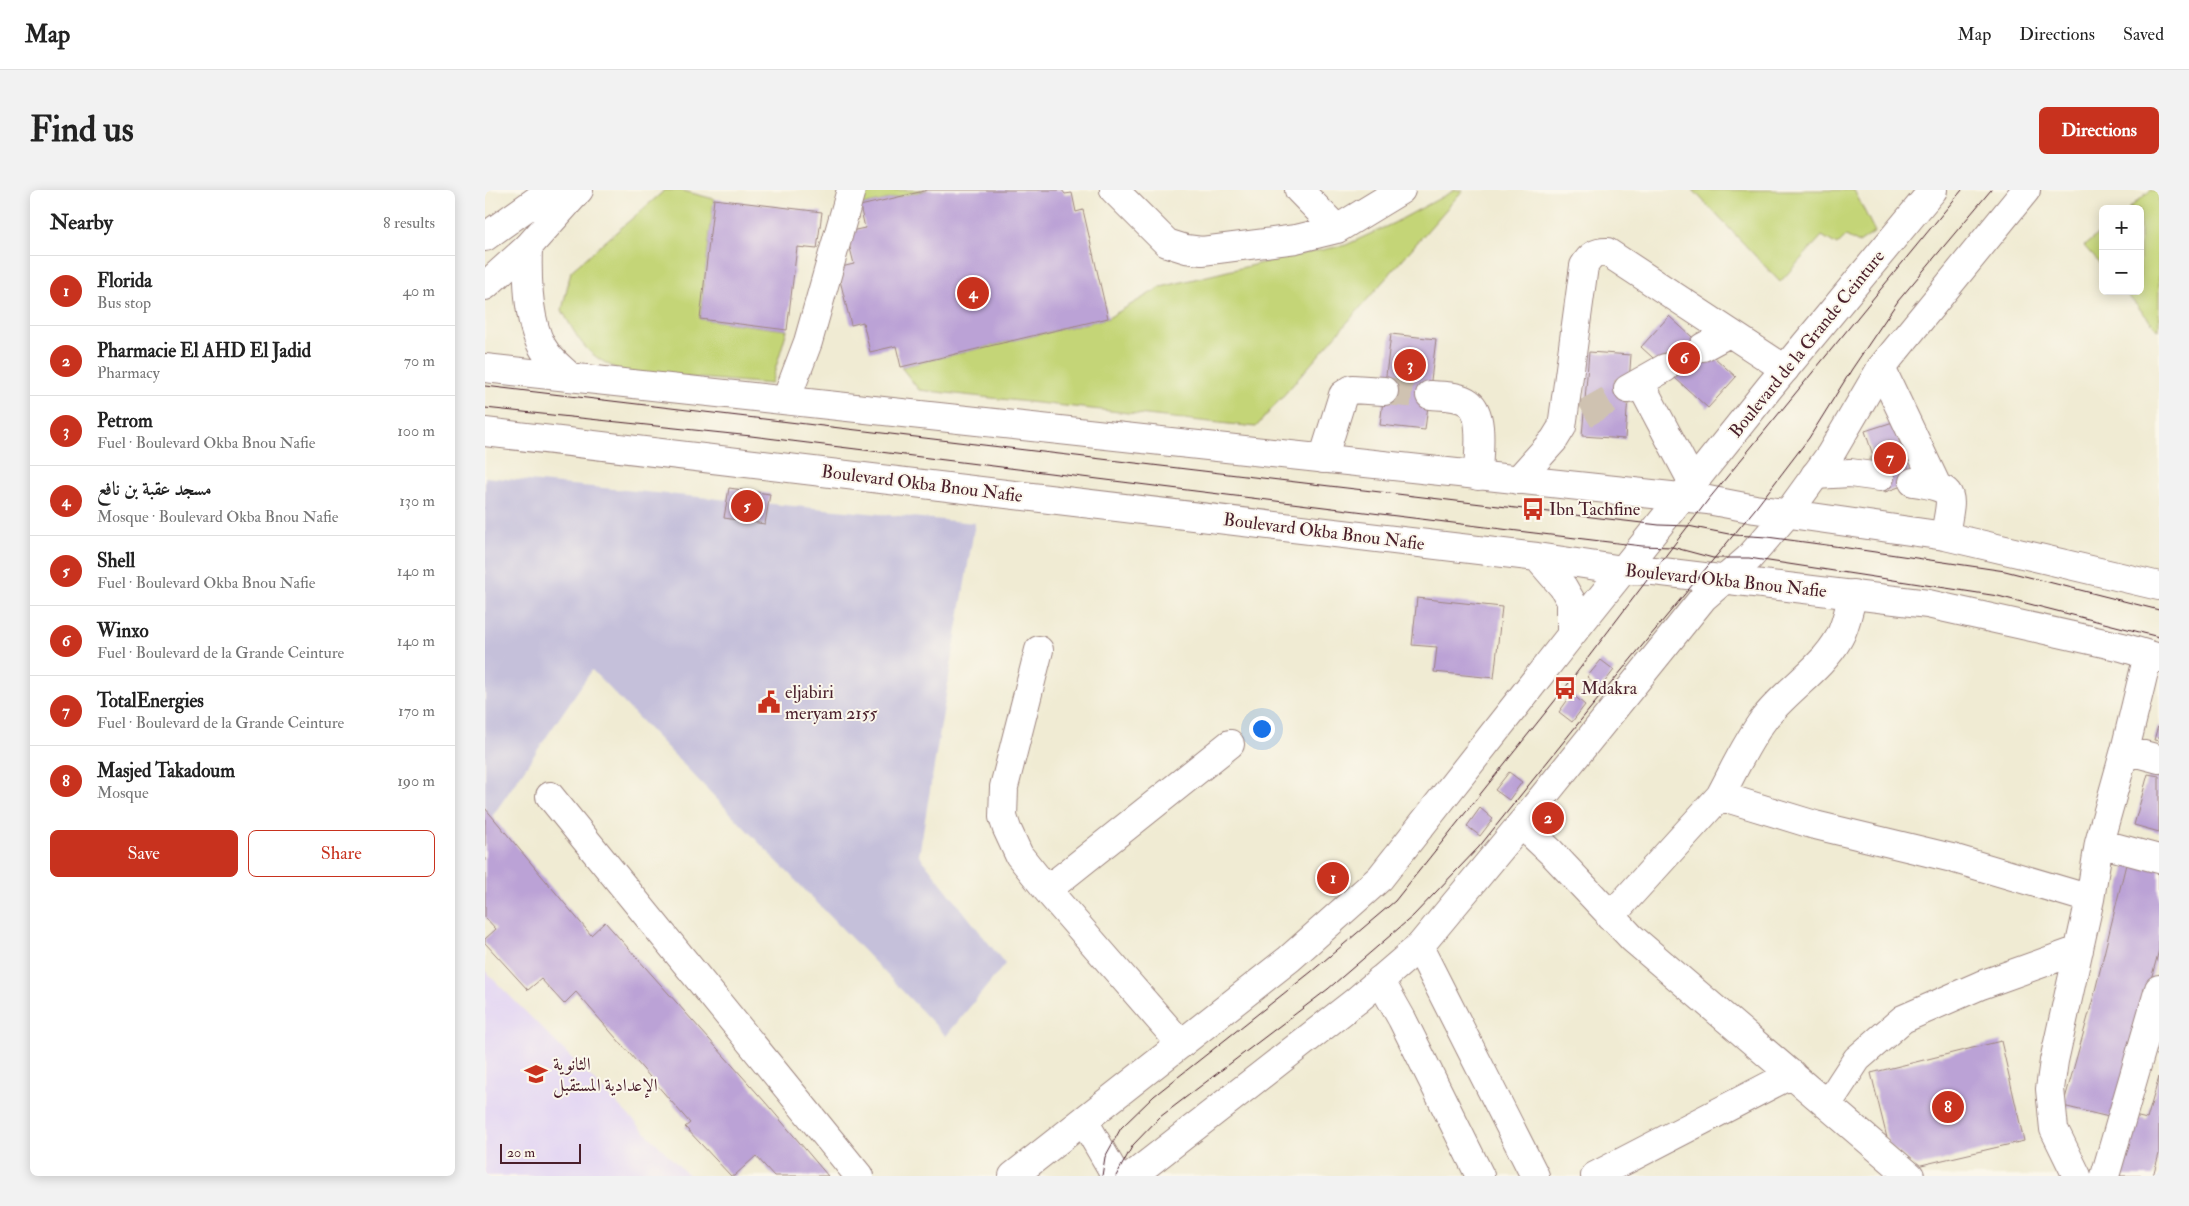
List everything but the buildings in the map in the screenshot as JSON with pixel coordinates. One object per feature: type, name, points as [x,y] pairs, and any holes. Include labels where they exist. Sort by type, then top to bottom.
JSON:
[{"type":"main road","points":[[485,236],[551,190]]},
{"type":"main road","points":[[485,286],[528,247],[579,190]]},
{"type":"main road","points":[[786,400],[808,342],[851,190]]},
{"type":"main road","points":[[1115,190],[1167,243],[1186,249],[1203,250],[1296,239],[1337,229],[1401,190]]},
{"type":"main road","points":[[1299,190],[1337,229]]},
{"type":"main road","name":"Boulevard de la Grande Ceinture","points":[[1027,1172],[1084,1121],[1289,959],[1380,878],[1687,490],[1933,190]]},
{"type":"main road","points":[[1132,1176],[1356,1001],[1419,947],[1521,824],[1691,612],[1703,598],[1749,558],[1788,513],[1830,455],[1881,368],[2026,190]]},
{"type":"main road","points":[[528,247],[527,273],[529,295],[537,337],[547,353],[569,376]]},
{"type":"main road","points":[[1517,480],[1573,420],[1584,266],[1589,258],[1597,252],[1607,252],[1785,369]]},
{"type":"main road","points":[[1703,347],[1729,333]]},
{"type":"main road","points":[[485,368],[1517,480],[1687,490],[1708,500],[1945,536],[2159,586]]},
{"type":"main road","points":[[1665,368],[1634,386],[1687,490]]},
{"type":"main road","points":[[1881,368],[1925,484],[1948,494],[1950,500],[1945,536]]},
{"type":"main road","points":[[1323,459],[1343,395],[1352,389],[1384,391]]},
{"type":"main road","points":[[1430,395],[1456,398],[1468,402],[1476,411],[1479,424],[1478,476]]},
{"type":"main road","name":"Boulevard Okba Bnou Nafie","points":[[485,432],[1537,557],[1623,570],[1654,571],[1928,604],[2122,647],[2153,656]]},
{"type":"main road","points":[[1815,475],[1876,474]]},
{"type":"main road","points":[[1537,557],[1563,587],[1571,601],[1571,635]]},
{"type":"main road","points":[[1610,917],[1720,796],[1745,746],[1763,720],[1781,698],[1819,662],[1840,638],[1853,594]]},
{"type":"main road","points":[[1039,650],[1004,787],[1003,817],[1013,845],[1047,890],[1181,1044]]},
{"type":"main road","points":[[2077,1176],[2054,1129],[2050,1090],[2054,1061],[2090,899],[2099,843],[2153,656]]},
{"type":"main road","points":[[1047,890],[1230,744]]},
{"type":"main road","points":[[2125,750],[2159,759]]},
{"type":"main road","points":[[550,796],[859,1176]]},
{"type":"main road","points":[[1720,796],[1815,825],[1952,858],[2090,899]]},
{"type":"main road","points":[[1521,824],[1551,852],[1610,917],[1632,938],[1910,1176]]},
{"type":"main road","points":[[2099,843],[2159,859]]},
{"type":"main road","points":[[1419,947],[1535,1176]]},
{"type":"main road","points":[[1827,1105],[1857,1059],[1903,1019],[1981,985],[2079,950]]},
{"type":"main road","points":[[1380,980],[1406,1026],[1480,1176]]},
{"type":"main road","points":[[2105,1176],[2159,989]]},
{"type":"main road","points":[[1595,1176],[1792,1074]]},
{"type":"main road","points":[[1084,1121],[1116,1176]]},
{"type":"shaded area","points":[[485,477],[975,523],[919,855],[1005,964],[946,1036],[592,670],[485,827]]},
{"type":"shaded area","name":"الثانوية الإعدادية المستقبل","points":[[485,971],[689,1176],[485,1176]]},
{"type":"green space","points":[[665,190],[680,190],[714,199],[700,319],[787,330],[771,384],[624,372],[593,355],[586,348],[562,310],[571,271]]},
{"type":"green space","points":[[858,190],[928,190],[860,206]]},
{"type":"green space","points":[[1455,190],[1463,190],[1256,427],[919,390],[901,367],[1108,318],[1161,287],[1346,245],[1394,223]]},
{"type":"green space","points":[[1693,190],[1854,190],[1875,232],[1859,243],[1846,236],[1837,245],[1822,236],[1780,282]]},
{"type":"green space","points":[[2151,190],[2159,190],[2159,331],[2128,295],[2144,295],[2144,205],[2133,205]]},
{"type":"green space","points":[[2099,233],[2099,263],[2084,246]]},
{"type":"tunnel","points":[[1665,368],[1703,347]]},
{"type":"tunnel","points":[[1584,414],[1628,389]]},
{"type":"tunnel","points":[[1384,391],[1430,395]]},
{"type":"tunnel","points":[[1878,469],[1901,447]]},
{"type":"tram line","points":[[1102,1176],[1105,1157],[1121,1128],[1154,1096],[1311,972],[1395,901],[1565,688],[1708,500],[1962,190]]},
{"type":"tram line","points":[[1116,1176],[1133,1145],[1160,1117],[1328,989],[1413,916],[1479,847],[1755,509],[1809,438],[1852,369],[1898,301],[1991,190]]},
{"type":"tram line","points":[[485,386],[1659,525],[1688,526],[1734,535],[1767,537],[2005,571],[2159,610]]},
{"type":"tram line","points":[[485,408],[751,436],[1642,546],[1672,547],[1713,558],[1749,558],[1998,596],[2159,637]]},
{"type":"place","name":"مسجد عقبة بن نافع","points":[[973,293]]},
{"type":"place","name":"Winxo","points":[[1684,358]]},
{"type":"place","name":"Petrom","points":[[1410,365]]},
{"type":"place","name":"TotalEnergies","points":[[1890,458]]},
{"type":"place","name":"Shell","points":[[747,506]]},
{"type":"place","name":"Ibn Tachfine","points":[[1533,509]]},
{"type":"place","name":"Mdakra","points":[[1565,688]]},
{"type":"place","name":"eljabiri meryam 2155","points":[[769,702]]},
{"type":"place","name":"Pharmacie El AHD El Jadid","points":[[1548,818]]},
{"type":"place","name":"Florida","points":[[1333,878]]},
{"type":"place","name":"الثانوية الإعدادية المستقبل","points":[[536,1074]]},
{"type":"place","name":"Masjed Takadoum","points":[[1948,1107]]}]
